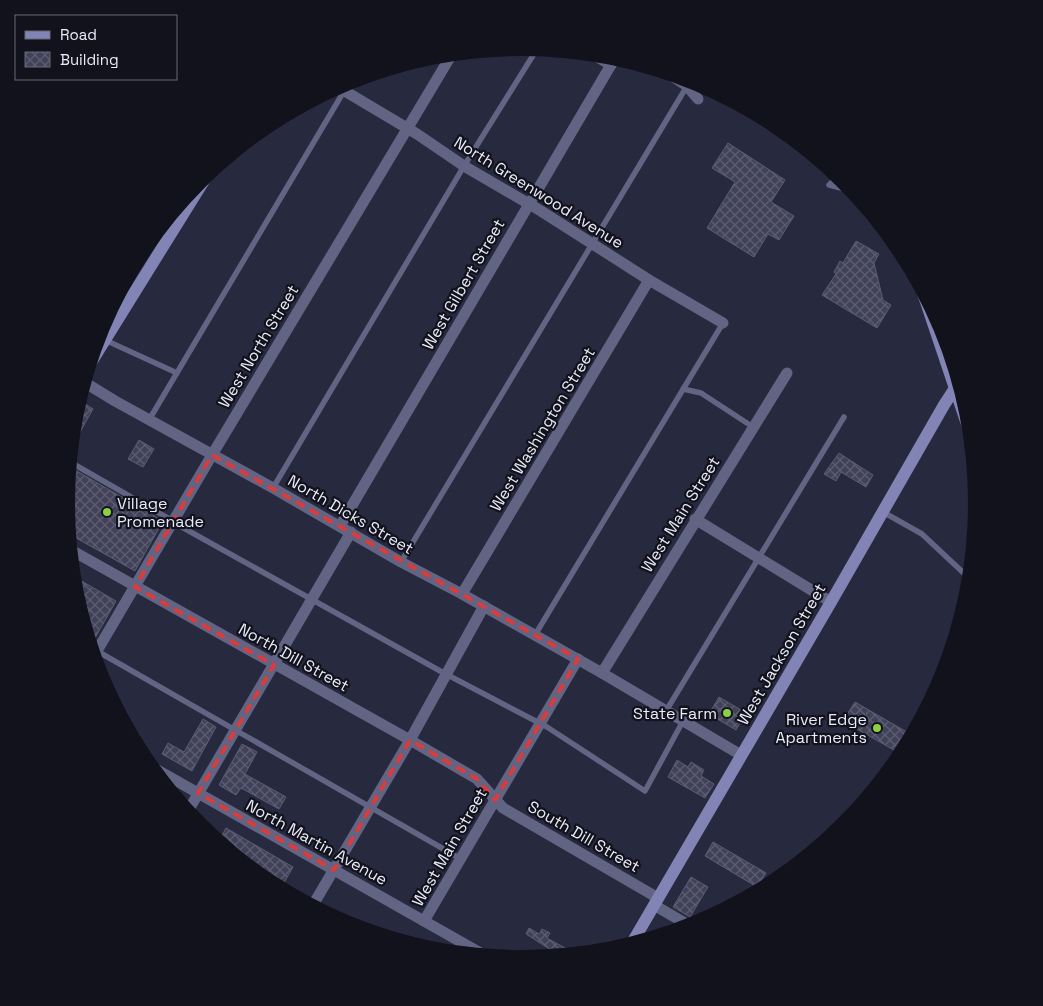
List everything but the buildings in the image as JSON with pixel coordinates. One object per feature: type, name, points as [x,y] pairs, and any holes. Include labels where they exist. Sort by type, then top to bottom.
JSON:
[{"type":"main road","points":[[109,332],[188,206]]},
{"type":"main road","name":"West Jackson Street","points":[[637,935],[954,390]]},
{"type":"street","name":"West North Street","points":[[99,649],[212,454],[447,63]]},
{"type":"street","name":"West Gilbert Street","points":[[340,526],[610,65]]},
{"type":"street","points":[[690,89],[698,99]]},
{"type":"street","name":"North Greenwood Avenue","points":[[350,91],[464,166],[649,280],[723,323]]},
{"type":"street","name":"West Washington Street","points":[[462,594],[649,280]]},
{"type":"street","name":"West Main Street","points":[[602,673],[787,372]]},
{"type":"street","name":"North Dicks Street","points":[[90,386],[401,562],[484,606],[741,755]]},
{"type":"street","points":[[696,519],[831,602]]},
{"type":"street","points":[[192,804],[351,532]]},
{"type":"street","name":"North Dill Street","points":[[78,554],[477,779],[485,786],[495,800]]},
{"type":"street","points":[[317,900],[448,674],[484,606]]},
{"type":"street","name":"West Main Street","points":[[424,921],[578,660]]},
{"type":"street","name":"North Martin Avenue","points":[[168,776],[424,921],[459,945]]},
{"type":"street","name":"South Dill Street","points":[[495,800],[503,808],[656,902],[681,920]]},
{"type":"lane","points":[[273,488],[464,166],[533,56]]},
{"type":"lane","points":[[401,562],[686,88]]},
{"type":"lane","points":[[149,420],[341,95]]},
{"type":"lane","points":[[535,635],[723,323]]},
{"type":"lane","points":[[105,341],[177,373]]},
{"type":"lane","points":[[683,389],[701,393],[753,428]]},
{"type":"lane","points":[[666,711],[844,417]]},
{"type":"lane","points":[[77,466],[180,526],[547,727],[645,791],[683,721]]},
{"type":"lane","points":[[882,512],[922,534],[962,572]]},
{"type":"lane","points":[[102,657],[236,730],[461,859]]},
{"type":"highlighted area","points":[[212,455],[578,659],[495,800],[477,779],[410,740],[334,870],[198,793],[274,665],[135,587]]},
{"type":"place","name":"Village Promenade","points":[[107,512]]},
{"type":"place","name":"State Farm","points":[[727,713]]},
{"type":"place","name":"River Edge Apartments","points":[[877,728]]}]
